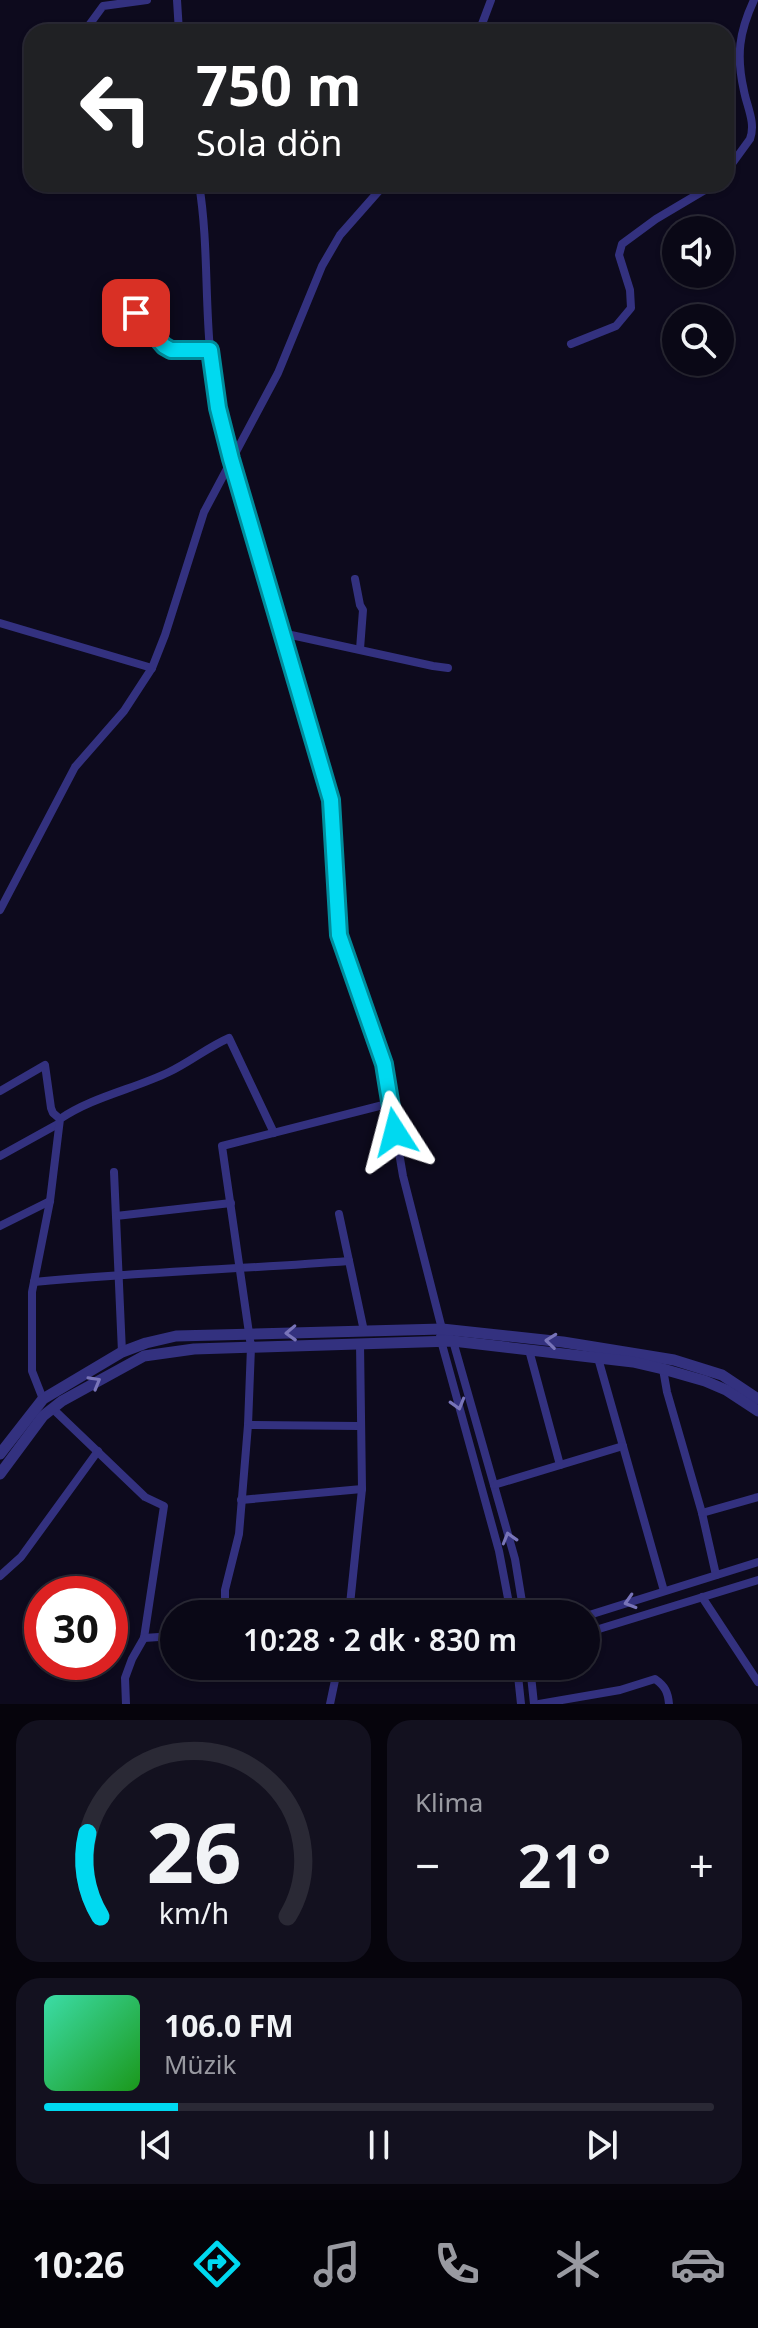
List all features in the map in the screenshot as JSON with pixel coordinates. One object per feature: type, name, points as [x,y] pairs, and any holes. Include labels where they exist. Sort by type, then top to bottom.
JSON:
[{"type":"street","points":[[90,24],[103,6],[147,0]]},
{"type":"street","points":[[177,0],[178,24]]},
{"type":"street","points":[[482,24],[491,0]]},
{"type":"street","points":[[734,161],[750,139],[753,129],[739,60],[744,22],[754,0]]},
{"type":"street","points":[[200,192],[205,217],[210,350],[218,408],[331,800],[339,935],[384,1064],[403,1176],[499,1551],[508,1600]]},
{"type":"street","points":[[0,910],[75,767],[124,711],[152,668],[204,512],[281,365],[328,254],[347,226],[378,192]]},
{"type":"street","points":[[571,344],[616,326],[631,308],[630,290],[619,252],[622,244],[702,192]]},
{"type":"street","points":[[107,289],[136,313],[164,346],[171,350],[210,350]]},
{"type":"street","points":[[355,579],[363,610],[360,649]]},
{"type":"street","points":[[0,623],[152,668]]},
{"type":"street","points":[[282,633],[448,668]]},
{"type":"street","points":[[0,1156],[87,1105],[169,1072],[208,1047],[229,1038],[274,1133]]},
{"type":"street","points":[[0,1091],[45,1065],[51,1108],[59,1122],[50,1201],[32,1292],[32,1371],[43,1399]]},
{"type":"street","points":[[225,1600],[239,1534],[251,1341],[222,1146],[391,1103]]},
{"type":"street","points":[[114,1172],[122,1352]]},
{"type":"street","points":[[0,1226],[50,1201]]},
{"type":"street","points":[[116,1216],[231,1203]]},
{"type":"street","points":[[339,1214],[362,1337],[359,1426],[362,1489],[351,1600]]},
{"type":"street","points":[[34,1282],[349,1261]]},
{"type":"street","points":[[441,1334],[453,1341],[633,1362],[663,1369],[726,1390],[758,1411]]},
{"type":"street","points":[[0,1454],[43,1399],[122,1352],[176,1336],[251,1341],[441,1334],[563,1342],[674,1360],[722,1375],[758,1399]]},
{"type":"street","points":[[0,1474],[52,1408],[107,1375],[144,1356],[251,1341]]},
{"type":"street","points":[[453,1341],[515,1559],[522,1600]]},
{"type":"street","points":[[529,1350],[560,1465]]},
{"type":"street","points":[[598,1358],[664,1591]]},
{"type":"street","points":[[663,1369],[716,1575]]},
{"type":"street","points":[[52,1408],[145,1497],[164,1506],[144,1638],[125,1678],[126,1704]]},
{"type":"street","points":[[248,1425],[359,1426]]},
{"type":"street","points":[[494,1485],[623,1446]]},
{"type":"street","points":[[0,1576],[21,1557],[98,1451]]},
{"type":"street","points":[[241,1500],[362,1489]]},
{"type":"street","points":[[702,1513],[758,1497]]},
{"type":"street","points":[[600,1612],[758,1562]]},
{"type":"street","points":[[600,1629],[758,1580]]},
{"type":"street","points":[[702,1597],[758,1682]]},
{"type":"street","points":[[144,1638],[160,1637]]},
{"type":"street","points":[[532,1680],[536,1704],[620,1690],[655,1679],[664,1685],[669,1694],[669,1704]]},
{"type":"street","points":[[330,1704],[335,1680]]},
{"type":"street","points":[[518,1680],[521,1704]]},
{"type":"route","points":[[136,313],[171,350],[210,350],[218,408],[231,459],[331,800],[339,935],[384,1064],[395,1132]]}]
